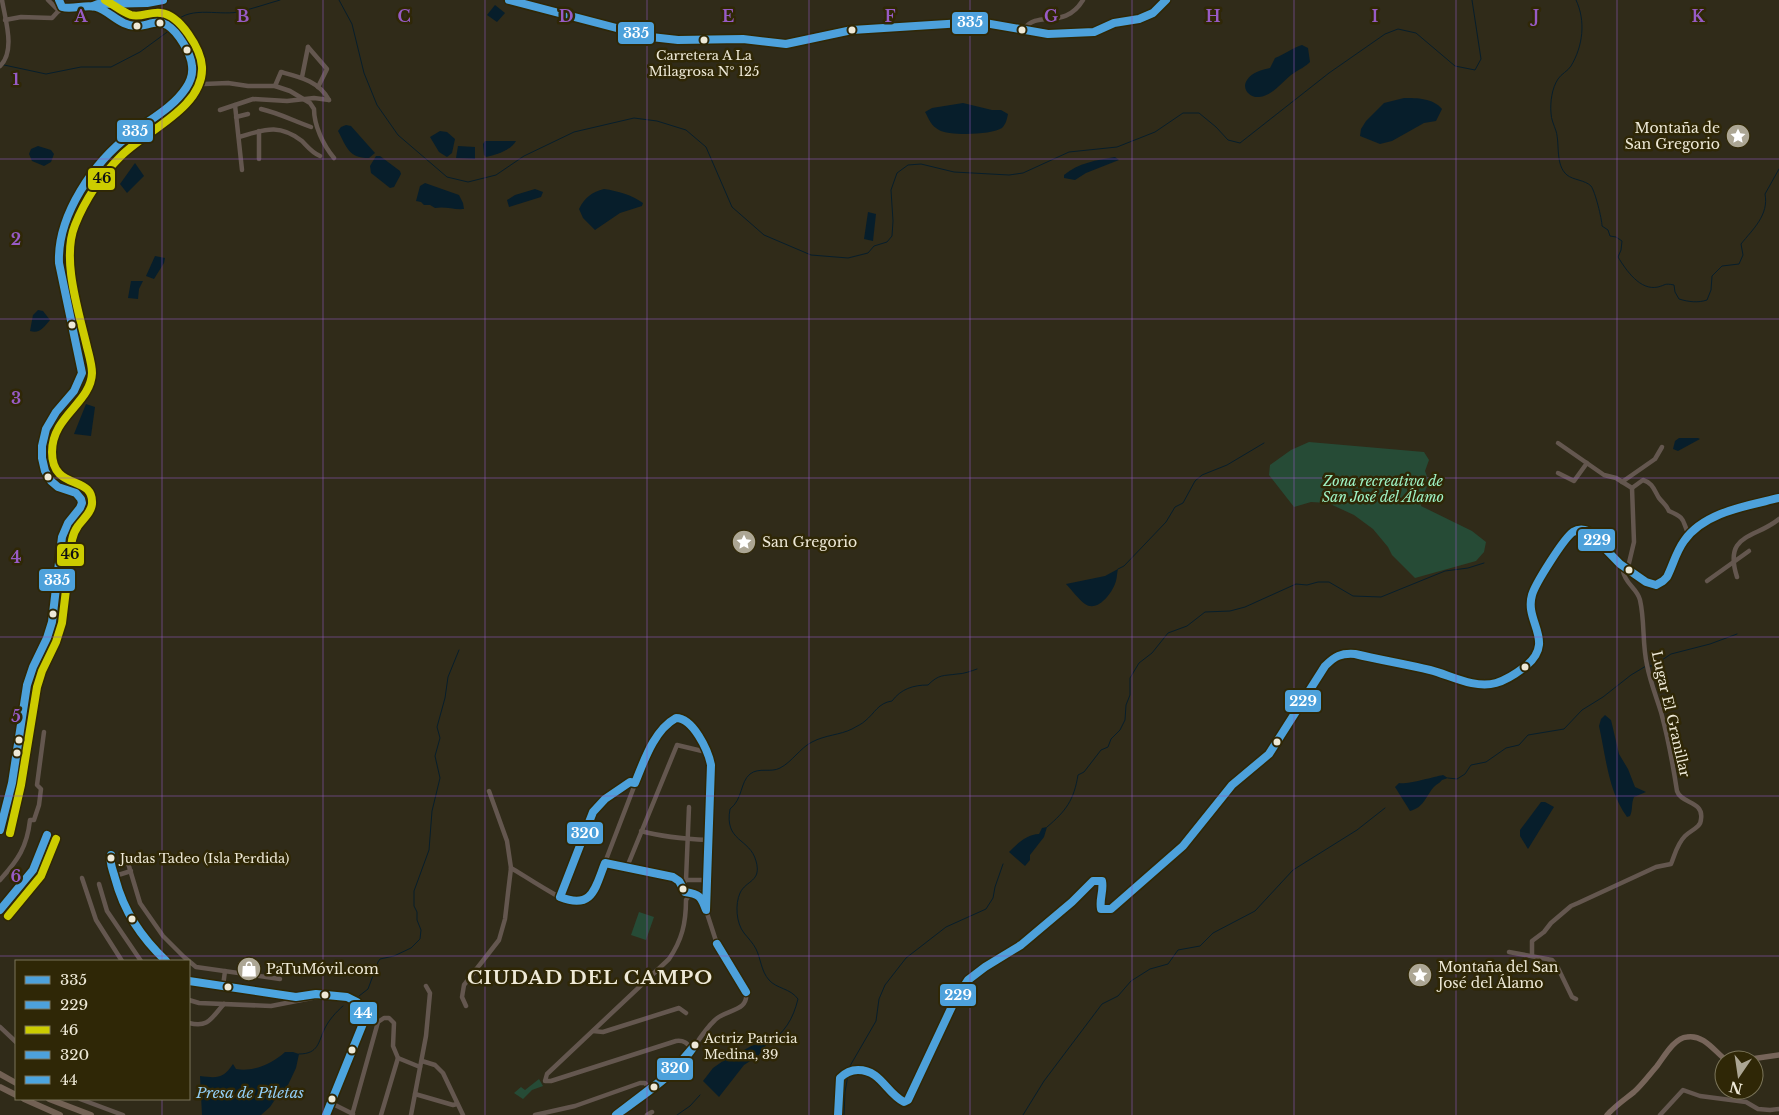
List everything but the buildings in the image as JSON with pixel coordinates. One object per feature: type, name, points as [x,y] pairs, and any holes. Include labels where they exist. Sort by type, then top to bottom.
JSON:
[{"type":"highway","points":[[0,1074],[15,1082]]},
{"type":"highway","points":[[0,1087],[15,1094]]},
{"type":"highway","points":[[26,1100],[60,1115]]},
{"type":"highway","points":[[52,1100],[91,1115]]},
{"type":"main road","points":[[1606,1115],[1617,1104],[1634,1092],[1663,1056],[1679,1040],[1687,1036],[1699,1038],[1717,1050]]},
{"type":"main road","points":[[1764,1057],[1779,1055]]},
{"type":"street","points":[[0,66],[4,62],[8,49],[2,0]]},
{"type":"street","points":[[48,0],[61,9],[98,4],[163,0]]},
{"type":"street","points":[[59,0],[61,9]]},
{"type":"street","points":[[509,0],[651,38],[693,41],[743,39],[786,44],[852,30],[979,22],[1048,34],[1094,32],[1114,23],[1139,19],[1153,13],[1166,0]]},
{"type":"street","points":[[1024,29],[1026,26],[1039,20],[1068,16],[1083,0]]},
{"type":"street","points":[[0,830],[9,795],[23,701],[32,670],[50,631],[61,540],[67,523],[80,509],[82,503],[80,497],[75,492],[53,484],[43,467],[42,450],[46,428],[51,416],[75,392],[80,383],[82,373],[58,253],[62,231],[79,196],[106,158],[120,142],[173,102],[185,90],[190,80],[192,66],[191,60],[177,36],[168,26],[160,22],[135,26],[129,25],[93,6]]},
{"type":"street","points":[[5,20],[20,17],[52,18],[61,9]]},
{"type":"street","points":[[302,77],[308,46],[327,69],[318,87]]},
{"type":"street","points":[[220,110],[253,98],[287,101],[314,98],[329,100],[311,81],[302,77],[281,72],[275,86]]},
{"type":"street","points":[[190,80],[204,84],[228,83],[248,86],[275,86],[290,91],[314,109],[314,119],[327,150],[334,158]]},
{"type":"street","points":[[235,105],[242,170]]},
{"type":"street","points":[[261,109],[279,112],[286,118],[311,127]]},
{"type":"street","points":[[236,117],[248,114]]},
{"type":"street","points":[[239,137],[270,128],[288,133],[303,142],[308,150],[320,156]]},
{"type":"street","points":[[259,131],[259,159]]},
{"type":"street","points":[[1558,443],[1604,475],[1632,488]]},
{"type":"street","points":[[1622,482],[1655,459],[1662,447]]},
{"type":"street","points":[[1558,473],[1574,481],[1587,463]]},
{"type":"street","points":[[1632,488],[1643,480],[1648,482],[1655,488],[1669,511],[1682,516],[1689,535]]},
{"type":"street","points":[[1625,568],[1631,557],[1634,542],[1632,488]]},
{"type":"street","points":[[838,1115],[840,1078],[848,1071],[856,1070],[874,1073],[894,1096],[904,1102],[908,1100],[955,1000],[968,980],[1021,945],[1072,902],[1093,881],[1098,880],[1102,882],[1103,886],[1099,901],[1101,910],[1111,909],[1183,846],[1232,785],[1268,754],[1312,685],[1325,666],[1335,656],[1344,653],[1355,654],[1431,670],[1470,682],[1495,684],[1524,667],[1537,654],[1540,641],[1530,602],[1569,535],[1579,530],[1590,532],[1616,561],[1625,568],[1652,584],[1662,583],[1683,542],[1699,527],[1735,509],[1779,498]]},
{"type":"street","points":[[1737,577],[1732,563],[1738,544],[1779,518]]},
{"type":"street","points":[[1707,581],[1749,551]]},
{"type":"street","name":"Lugar El Granillar","points":[[1532,956],[1532,941],[1571,906],[1656,866],[1669,866],[1678,844],[1684,836],[1700,825],[1700,810],[1692,802],[1681,797],[1677,791],[1666,731],[1652,687],[1644,653],[1644,623],[1639,597],[1637,592],[1626,581],[1623,571],[1625,568]]},
{"type":"street","points":[[511,868],[570,903],[577,903],[589,897],[594,891],[642,766],[667,723],[676,718],[683,718],[691,725],[706,750],[711,765],[706,911]]},
{"type":"street","points":[[0,880],[15,863],[22,851],[28,836],[30,820],[34,820],[39,805],[41,789],[37,785],[44,732]]},
{"type":"street","points":[[627,867],[677,745],[702,752],[706,750]]},
{"type":"street","points":[[560,897],[592,812],[597,804],[630,782],[635,783]]},
{"type":"street","points":[[466,1006],[462,997],[464,985],[499,940],[511,868],[507,841],[489,791]]},
{"type":"street","points":[[686,906],[684,889],[689,840],[689,807]]},
{"type":"street","points":[[641,830],[662,836],[674,836],[689,840],[708,840]]},
{"type":"street","points":[[0,910],[32,870],[46,836]]},
{"type":"street","points":[[111,855],[110,860],[128,914],[151,946],[165,960]]},
{"type":"street","points":[[605,863],[673,876],[686,881],[702,880],[706,886]]},
{"type":"street","points":[[128,864],[140,903],[182,959]]},
{"type":"street","points":[[115,876],[131,871]]},
{"type":"street","points":[[616,1115],[680,1066],[714,1020],[739,1009],[747,998],[746,992],[717,944],[703,900],[697,894],[689,894],[679,880],[673,876]]},
{"type":"street","points":[[82,878],[96,920],[121,960]]},
{"type":"street","points":[[99,884],[107,911],[140,960]]},
{"type":"street","points":[[692,1049],[686,1043],[676,1041],[548,1082],[545,1081],[546,1074],[669,959],[684,932],[688,897],[705,891],[706,886]]},
{"type":"street","points":[[1509,952],[1555,962],[1572,997],[1576,999]]},
{"type":"street","points":[[190,964],[196,967],[280,979]]},
{"type":"street","points":[[223,986],[225,971]]},
{"type":"street","points":[[190,981],[296,997],[316,994],[348,997],[357,1002],[362,1011],[364,1021],[326,1115]]},
{"type":"street","points":[[410,1115],[426,1036],[430,993],[426,986]]},
{"type":"street","points":[[190,1000],[199,1003],[271,1006],[326,995]]},
{"type":"street","points":[[190,1023],[205,1025],[224,1004]]},
{"type":"street","points":[[593,1031],[603,1032],[679,1008],[686,1013]]},
{"type":"street","points":[[331,1104],[352,1114],[378,1022],[384,1018],[389,1018],[394,1023],[393,1046],[398,1058],[381,1115]]},
{"type":"street","points":[[0,1027],[15,1041]]},
{"type":"street","points":[[398,1058],[420,1067]]},
{"type":"street","points":[[422,1061],[435,1065],[443,1072],[463,1115]]},
{"type":"street","points":[[535,1115],[575,1106],[640,1083],[645,1083],[650,1089]]},
{"type":"street","points":[[1660,1115],[1683,1090],[1700,1096],[1746,1102],[1758,1109],[1770,1110],[1779,1108]]},
{"type":"street","points":[[415,1094],[453,1105],[457,1104]]},
{"type":"street","points":[[83,1100],[123,1115]]},
{"type":"street","points":[[647,1115],[652,1112]]},
{"type":"green space","name":"Zona recreativa de San José del Álamo","points":[[1309,442],[1424,452],[1429,460],[1425,471],[1429,482],[1422,498],[1421,506],[1472,531],[1486,542],[1484,552],[1476,561],[1415,578],[1392,555],[1373,529],[1354,515],[1328,503],[1311,502],[1294,507],[1269,475],[1270,465],[1291,450]]},
{"type":"green space","points":[[639,912],[654,917],[646,940],[631,935]]},
{"type":"green space","points":[[539,1079],[543,1086],[532,1090],[523,1099],[514,1093],[521,1087],[525,1090]]},
{"type":"water","points":[[495,5],[505,13],[497,22],[487,15]]},
{"type":"water","points":[[1302,45],[1308,48],[1310,62],[1308,64],[1269,94],[1256,97],[1247,92],[1245,83],[1252,75],[1270,68],[1275,58]]},
{"type":"water","points":[[1404,98],[1429,101],[1442,109],[1436,121],[1424,123],[1392,141],[1380,144],[1360,136],[1361,129],[1366,121],[1384,103]]},
{"type":"water","points":[[963,103],[992,110],[1001,110],[1008,114],[1005,123],[1002,128],[989,132],[970,134],[944,132],[930,122],[925,112],[932,108]]},
{"type":"water","points":[[346,125],[351,126],[375,153],[369,158],[362,158],[349,151],[338,131]]},
{"type":"water","points":[[440,131],[447,132],[455,139],[452,153],[447,157],[439,152],[430,137]]},
{"type":"water","points":[[485,141],[516,141],[503,152],[486,157],[483,144]]},
{"type":"water","points":[[38,146],[51,150],[54,154],[51,162],[44,166],[32,161],[29,154],[31,149]]},
{"type":"water","points":[[458,146],[475,147],[475,159],[456,158]]},
{"type":"water","points":[[376,156],[380,156],[400,171],[401,174],[394,187],[390,188],[371,173],[370,166]]},
{"type":"water","points":[[1115,157],[1119,160],[1086,173],[1075,180],[1064,178],[1064,175],[1069,171],[1082,165]]},
{"type":"water","points":[[135,163],[144,176],[127,193],[120,184]]},
{"type":"water","points":[[425,183],[459,195],[464,209],[435,208],[416,201],[420,186]]},
{"type":"water","points":[[535,189],[543,192],[541,197],[509,207],[507,200],[515,195]]},
{"type":"water","points":[[604,189],[625,194],[643,203],[642,206],[620,213],[595,230],[583,218],[579,209],[589,196]]},
{"type":"water","points":[[868,212],[876,214],[873,241],[864,239]]},
{"type":"water","points":[[155,256],[165,258],[154,279],[146,276]]},
{"type":"water","points":[[131,281],[143,281],[139,289],[138,299],[128,298]]},
{"type":"water","points":[[38,310],[43,311],[50,320],[39,331],[33,332],[30,331],[33,315]]},
{"type":"water","points":[[86,404],[95,407],[91,436],[74,434]]},
{"type":"water","points":[[1679,438],[1700,439],[1678,451],[1673,449],[1675,441]]},
{"type":"water","points":[[1118,569],[1112,590],[1100,604],[1095,606],[1085,604],[1066,584],[1105,576]]},
{"type":"water","points":[[1605,715],[1611,720],[1619,754],[1628,769],[1635,787],[1646,792],[1634,797],[1631,814],[1627,817],[1616,796],[1606,762],[1599,726],[1601,719]]},
{"type":"water","points":[[1443,775],[1448,778],[1442,780],[1433,788],[1421,805],[1410,811],[1395,787],[1399,783],[1413,782]]},
{"type":"water","points":[[1541,802],[1554,807],[1528,849],[1520,836],[1520,830]]},
{"type":"water","points":[[1047,827],[1044,837],[1030,855],[1030,860],[1025,866],[1009,852],[1022,840],[1039,834],[1042,828]]},
{"type":"water","points":[[767,1044],[758,1056],[744,1065],[719,1097],[703,1081],[713,1068],[733,1054],[735,1055],[753,1045]]},
{"type":"water","name":"Presa de Piletas","points":[[285,1052],[299,1054],[296,1068],[288,1085],[261,1115],[202,1115],[200,1076],[223,1075],[233,1064],[236,1069],[256,1068],[269,1063]]},
{"type":"waterway","points":[[172,26],[178,19],[193,13],[238,12],[280,0]]},
{"type":"waterway","points":[[339,0],[352,24],[364,73],[377,105],[398,135],[447,177],[468,182],[496,175],[524,156],[574,132],[634,118],[657,121],[686,130],[706,147],[732,207],[764,235],[811,255],[848,258],[868,253],[874,246],[887,242],[892,236],[891,190],[897,173],[908,165],[921,164],[954,172],[1009,175],[1023,173],[1069,152],[1117,147],[1155,132],[1183,113],[1199,113],[1228,140],[1240,143],[1329,73],[1385,34],[1398,29],[1416,33],[1455,66],[1475,70],[1481,59],[1472,0]]},
{"type":"waterway","points":[[1576,0],[1582,25],[1580,42],[1571,66],[1559,77],[1551,100],[1551,115],[1557,136],[1559,160],[1563,171],[1567,175],[1586,182],[1591,186],[1598,205],[1602,226],[1608,230],[1610,236],[1622,241],[1618,257],[1625,268],[1640,283],[1651,287],[1667,284],[1674,285],[1679,299],[1693,302],[1707,300],[1711,290],[1712,276],[1722,266],[1739,264],[1743,255],[1741,244],[1759,221],[1765,209],[1765,194],[1779,169]]},
{"type":"waterway","points":[[4,65],[46,74],[81,67],[111,67],[140,52],[170,30]]},
{"type":"waterway","points":[[1118,569],[1124,566],[1166,522],[1175,507],[1183,503],[1195,481],[1202,475],[1227,465],[1264,443]]},
{"type":"waterway","points":[[1047,827],[1068,804],[1078,775],[1084,772],[1101,750],[1108,747],[1111,739],[1120,730],[1125,720],[1126,705],[1130,695],[1130,678],[1139,663],[1152,653],[1168,633],[1187,626],[1205,612],[1230,611],[1245,607],[1296,584],[1307,585],[1329,582],[1353,596],[1381,597],[1445,571],[1468,568],[1484,563]]},
{"type":"waterway","points":[[1650,666],[1671,654],[1710,644],[1737,634]]},
{"type":"waterway","points":[[359,996],[368,989],[380,959],[394,956],[411,948],[420,939],[421,930],[414,906],[414,891],[429,850],[432,811],[440,778],[435,756],[440,738],[437,727],[445,698],[448,677],[459,650]]},
{"type":"waterway","points":[[1448,778],[1457,779],[1465,774],[1471,765],[1486,762],[1506,748],[1519,745],[1528,735],[1564,729],[1582,710],[1646,666]]},
{"type":"waterway","points":[[767,1044],[779,1035],[787,1025],[794,1013],[798,999],[795,995],[769,980],[756,949],[741,929],[738,919],[737,902],[740,893],[757,873],[753,854],[734,834],[729,820],[730,809],[737,800],[744,781],[754,772],[780,768],[812,742],[847,731],[859,725],[880,706],[892,701],[899,693],[908,688],[928,685],[941,676],[962,674],[977,669]]},
{"type":"waterway","points":[[1023,1115],[1044,1081],[1102,1004],[1118,996],[1131,981],[1150,969],[1168,964],[1178,950],[1200,946],[1213,933],[1255,911],[1293,870],[1357,830],[1385,808]]},
{"type":"waterway","points":[[850,1066],[876,1021],[879,999],[885,985],[906,958],[946,927],[986,909],[993,898],[1003,864]]},
{"type":"waterway","points":[[299,1054],[311,1052],[317,1046],[325,1028],[335,1013],[343,1006]]},
{"type":"waterway","points":[[844,1115],[848,1075]]},
{"type":"waterway","points":[[677,1115],[690,1106],[700,1095]]},
{"type":"transit line","name":"335","points":[[0,830],[12,783],[27,685],[52,622],[62,537],[68,523],[82,503],[76,493],[58,487],[51,481],[45,471],[42,458],[42,446],[46,429],[56,412],[74,391],[82,373],[59,263],[64,227],[71,208],[91,174],[117,146],[181,95],[191,78],[192,72],[187,49],[167,25],[156,23],[131,26],[96,7],[62,7],[59,0]]},
{"type":"transit line","name":"46","points":[[10,833],[21,785],[37,687],[62,623],[72,538],[92,504],[91,495],[87,489],[59,473],[54,464],[52,452],[58,429],[85,393],[90,384],[92,373],[73,286],[70,253],[71,239],[79,216],[101,180],[114,163],[131,147],[184,107],[194,95],[200,82],[202,67],[194,43],[182,26],[168,15],[161,13],[131,15],[105,0]]},
{"type":"transit line","name":"335","points":[[93,6],[98,4],[147,3],[163,0]]},
{"type":"transit line","name":"335","points":[[509,0],[651,37],[678,40],[743,39],[786,44],[852,30],[979,22],[1048,34],[1094,32],[1114,23],[1139,19],[1153,13],[1166,0]]},
{"type":"transit line","name":"229","points":[[838,1115],[840,1078],[846,1073],[853,1071],[866,1071],[872,1074],[898,1098],[904,1102],[908,1100],[955,1000],[968,980],[1021,945],[1072,902],[1093,881],[1102,881],[1101,909],[1111,909],[1183,846],[1232,785],[1269,754],[1325,666],[1335,658],[1346,654],[1355,654],[1430,670],[1471,683],[1488,684],[1500,682],[1519,671],[1535,657],[1539,640],[1532,614],[1532,595],[1550,562],[1573,532],[1577,530],[1588,531],[1620,564],[1646,582],[1656,585],[1667,577],[1684,541],[1703,523],[1740,507],[1779,498]]},
{"type":"transit line","name":"320","points":[[676,718],[682,719],[694,729],[707,751],[711,765],[706,910],[699,896],[685,892],[679,881],[673,877],[605,863],[595,888],[586,899],[580,901],[560,897],[593,812],[605,799],[630,782],[635,783],[656,738],[668,723],[676,718]]},
{"type":"transit line","name":"335","points":[[0,910],[33,870],[47,835]]},
{"type":"transit line","name":"46","points":[[8,916],[41,876],[56,839]]},
{"type":"transit line","name":"44","points":[[111,855],[112,869],[128,913],[141,933],[165,960]]},
{"type":"transit line","name":"320","points":[[717,944],[746,992]]},
{"type":"transit line","name":"44","points":[[190,981],[296,997],[316,994],[347,997],[357,1002],[363,1011],[364,1021],[326,1115]]},
{"type":"transit line","name":"320","points":[[695,1045],[671,1073],[616,1115],[669,1075],[678,1066],[687,1056],[695,1045]]},
{"type":"place","name":"Carretera A La Milagrosa Nº 125","points":[[704,40]]},
{"type":"place","name":"Montaña de San Gregorio","points":[[1738,136]]},
{"type":"place","name":"San Gregorio","points":[[744,542]]},
{"type":"place","name":"Judas Tadeo (Isla Perdida)","points":[[111,858]]},
{"type":"place","name":"PaTuMóvil.com","points":[[249,969]]},
{"type":"place","name":"Montaña del San José del Álamo","points":[[1420,975]]},
{"type":"place","name":"Actriz Patricia Medina, 39","points":[[695,1045]]},
{"type":"district","name":"CIUDAD DEL CAMPO","points":[[590,977]]}]
